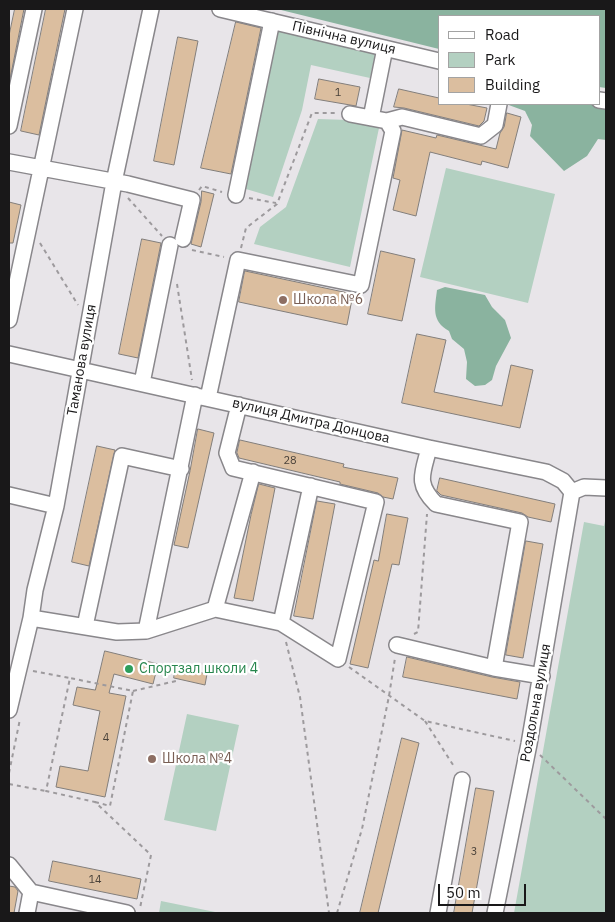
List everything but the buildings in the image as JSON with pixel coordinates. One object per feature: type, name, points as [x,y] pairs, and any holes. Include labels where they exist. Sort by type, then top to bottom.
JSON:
[{"type":"street","points":[[9,126],[34,9]]},
{"type":"street","points":[[9,320],[74,9]]},
{"type":"street","name":"Таманова вулиця","points":[[9,710],[31,618],[28,589],[56,506],[114,182],[151,9]]},
{"type":"street","name":"Північна вулиця","points":[[220,9],[438,61]]},
{"type":"street","points":[[236,195],[272,21]]},
{"type":"street","points":[[371,118],[385,48]]},
{"type":"street","points":[[350,114],[387,121],[402,117],[481,136],[495,125],[499,105]]},
{"type":"street","points":[[146,631],[181,469],[238,260],[361,285],[394,131],[387,121]]},
{"type":"street","points":[[9,162],[114,182],[192,200],[176,242],[142,383]]},
{"type":"street","name":"вулиця Дмитра Донцова","points":[[9,354],[429,448],[546,472],[563,481],[572,492]]},
{"type":"street","points":[[31,618],[117,632],[146,631],[215,610],[281,623],[338,659],[376,502],[233,468],[227,453],[239,405]]},
{"type":"street","points":[[429,448],[421,480],[426,495],[436,504],[520,522],[494,668]]},
{"type":"street","points":[[85,626],[122,456],[181,469]]},
{"type":"street","points":[[215,610],[253,472]]},
{"type":"street","points":[[281,623],[311,486]]},
{"type":"street","points":[[572,492],[584,487],[606,488]]},
{"type":"street","name":"Роздольна вулиця","points":[[495,913],[542,676],[572,492]]},
{"type":"street","points":[[9,495],[56,506]]},
{"type":"street","points":[[398,645],[494,668],[542,676]]},
{"type":"street","points":[[438,913],[462,780]]},
{"type":"street","points":[[9,865],[31,892],[127,913]]},
{"type":"street","points":[[27,913],[31,892]]},
{"type":"path","points":[[176,242],[238,260],[246,228],[277,204],[312,112],[350,114]]},
{"type":"path","points":[[30,226],[89,322]]},
{"type":"path","points":[[336,913],[362,829],[390,696],[398,645],[418,632],[428,506]]},
{"type":"path","points":[[281,623],[300,698],[329,913]]},
{"type":"path","points":[[338,659],[426,721],[529,744],[606,819]]},
{"type":"path","points":[[30,670],[134,691],[176,681]]},
{"type":"path","points":[[46,791],[70,678]]},
{"type":"path","points":[[9,784],[110,806],[134,691]]},
{"type":"path","points":[[426,721],[462,780]]},
{"type":"path","points":[[95,802],[151,856],[138,913]]},
{"type":"green space","points":[[277,9],[606,9],[606,88],[600,87],[600,15],[438,15],[438,49]]},
{"type":"green space","points":[[278,31],[375,54],[370,78],[311,65],[302,110],[273,197],[246,189]]},
{"type":"green space","points":[[509,105],[596,105],[606,107],[606,140],[598,139],[587,156],[564,171],[530,136],[532,125],[525,111]]},
{"type":"green space","points":[[318,119],[349,120],[379,128],[350,267],[254,244],[260,227],[286,207]]},
{"type":"green space","points":[[446,168],[555,194],[528,303],[420,277]]},
{"type":"green space","points":[[445,287],[485,295],[492,307],[505,320],[511,338],[496,366],[492,380],[485,385],[475,386],[466,379],[467,362],[464,349],[452,339],[449,331],[439,323],[435,308],[437,290]]},
{"type":"green space","points":[[606,516],[606,913],[514,913],[584,522],[604,526]]},
{"type":"green space","points":[[187,714],[239,725],[216,831],[164,820]]},
{"type":"green space","points":[[161,901],[220,913],[159,913]]},
{"type":"place","name":"Школа №6","points":[[283,300]]},
{"type":"place","name":"Спортзал школи 4","points":[[129,669]]},
{"type":"place","name":"Школа №4","points":[[152,759]]}]
